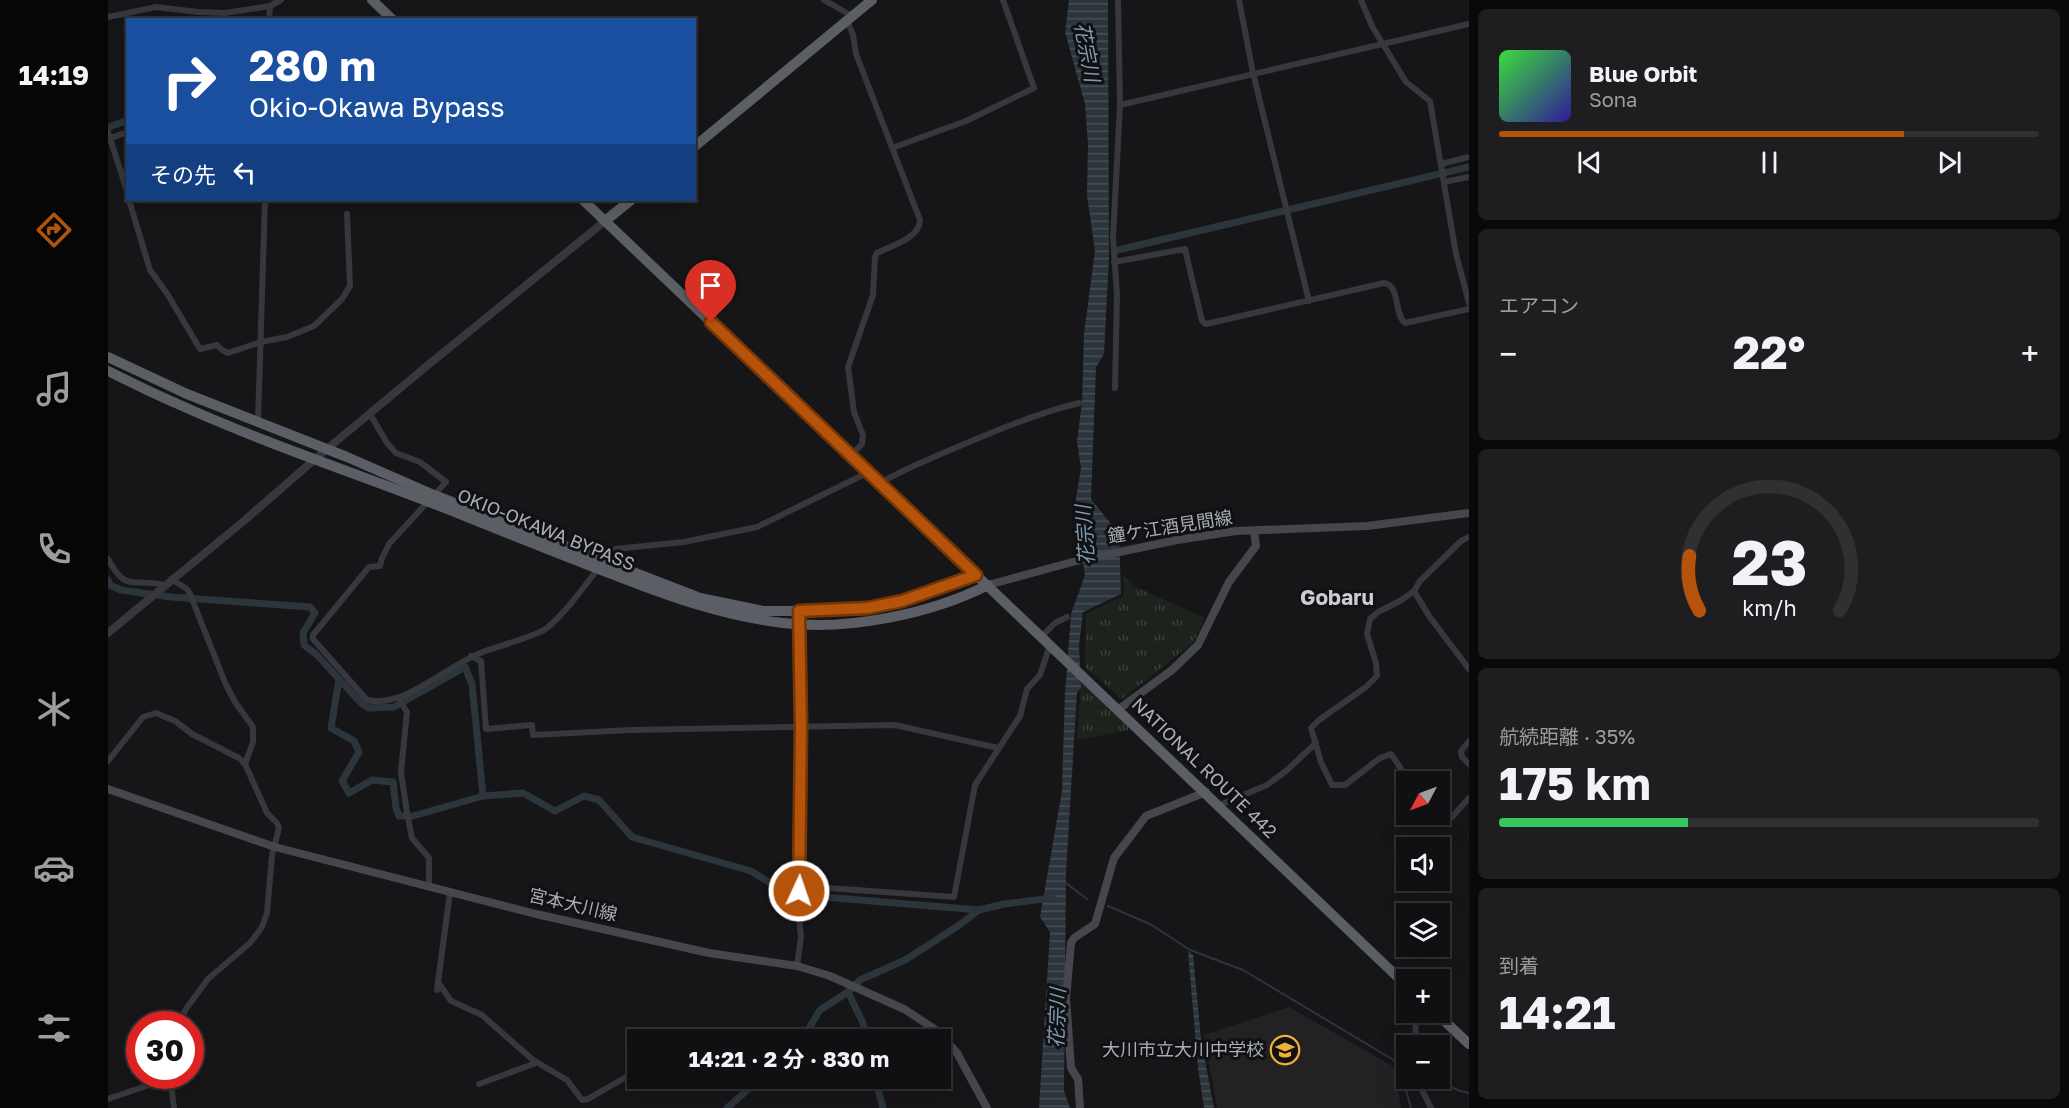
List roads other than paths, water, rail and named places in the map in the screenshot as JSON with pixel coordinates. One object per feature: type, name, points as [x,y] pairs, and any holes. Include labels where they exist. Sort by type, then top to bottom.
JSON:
[{"type":"highway","points":[[372,0],[391,18]]},
{"type":"highway","points":[[696,145],[872,0]]},
{"type":"highway","name":"NATIONAL ROUTE 442","points":[[584,201],[1220,805],[1396,975]]},
{"type":"highway","points":[[605,220],[630,201]]},
{"type":"highway","name":"OKIO-OKAWA BYPASS","points":[[108,357],[160,383],[375,469],[431,498]]},
{"type":"highway","name":"OKIO-OKAWA BYPASS","points":[[108,371],[181,406],[315,459],[370,480],[431,498],[601,565],[700,598],[763,611],[868,608],[902,601],[976,575]]},
{"type":"highway","name":"OKIO-OKAWA BYPASS","points":[[601,565],[670,597],[721,612],[799,625],[904,615],[971,594],[993,590]]},
{"type":"highway","points":[[1447,1023],[1469,1044]]},
{"type":"main road","name":"鐘ケ江酒見間線","points":[[993,590],[1076,561],[1125,549],[1236,531],[1367,526],[1469,513]]},
{"type":"main road","name":"鐘ケ江酒見間線","points":[[1119,709],[1172,670],[1198,645],[1229,582],[1256,546],[1254,531]]},
{"type":"main road","name":"宮本大川線","points":[[108,789],[275,847],[536,915],[687,949],[797,966],[845,982],[904,1008],[936,1030],[957,1053],[987,1108]]},
{"type":"main road","points":[[1080,1108],[1078,1079],[1071,1068],[1066,998],[1071,943],[1074,938],[1095,924],[1114,858],[1146,816],[1206,792]]},
{"type":"street","points":[[108,17],[156,7],[215,14],[270,6],[281,0]]},
{"type":"street","points":[[824,0],[850,19],[856,54],[920,220],[920,226],[912,235],[877,253],[875,257],[873,295],[848,367],[854,412],[863,435],[862,444],[851,455]]},
{"type":"street","points":[[892,148],[966,122],[1034,88],[1003,0]]},
{"type":"street","points":[[1115,388],[1117,295],[1113,237],[1120,105],[1118,0]]},
{"type":"street","points":[[1239,0],[1253,73],[1309,301]]},
{"type":"street","points":[[1361,0],[1372,26],[1406,82],[1430,101],[1456,254],[1469,303]]},
{"type":"street","points":[[269,18],[270,6]]},
{"type":"street","points":[[1120,105],[1469,24]]},
{"type":"street","points":[[126,132],[109,136],[126,188]]},
{"type":"street","points":[[1442,173],[1469,157]]},
{"type":"street","points":[[1442,173],[1469,177]]},
{"type":"street","points":[[129,201],[150,270],[168,295],[200,349],[217,345],[228,353],[261,342],[286,337],[314,326],[325,317],[350,286],[347,214]]},
{"type":"street","points":[[258,422],[265,201]]},
{"type":"street","points":[[108,633],[245,520],[350,429],[605,220]]},
{"type":"street","points":[[1114,262],[1185,249],[1202,321],[1206,324],[1384,283],[1393,288],[1399,316],[1405,323],[1469,309]]},
{"type":"street","points":[[880,483],[980,437],[1054,409],[1079,403]]},
{"type":"street","points":[[370,414],[387,443],[396,453],[420,462],[446,482],[385,549],[380,566],[369,567],[313,635],[313,639],[367,700],[373,701],[400,702],[471,656],[547,629],[615,549],[684,542],[757,527],[869,472]]},
{"type":"street","points":[[1402,771],[1390,754],[1380,758],[1345,785],[1332,785],[1321,762],[1311,728],[1316,722],[1366,687],[1377,676],[1376,663],[1367,634],[1371,620],[1378,612],[1414,591],[1420,581],[1461,541],[1469,537]]},
{"type":"street","points":[[108,559],[117,576],[124,581],[162,587]]},
{"type":"street","points":[[171,579],[187,589],[190,594],[226,685],[235,702],[253,726],[253,742],[245,764]]},
{"type":"street","points":[[1414,591],[1429,616],[1469,669]]},
{"type":"street","points":[[797,966],[801,937],[797,899],[800,889],[799,611]]},
{"type":"street","points":[[1041,637],[1055,623],[1067,617]]},
{"type":"street","points":[[800,889],[954,897],[975,785],[1020,716],[1027,689],[1040,675],[1050,645]]},
{"type":"street","points":[[471,656],[481,661],[486,729],[532,724],[533,735],[631,730],[895,725],[998,748]]},
{"type":"street","points":[[400,702],[407,712],[401,772],[407,813],[412,838],[429,858],[429,886]]},
{"type":"street","points":[[108,761],[143,717],[156,713],[175,721],[192,734],[239,758],[245,764],[267,813],[279,828],[268,883],[267,913],[262,927],[250,943],[208,979],[185,1011]]},
{"type":"street","points":[[1469,741],[1461,751],[1462,757],[1469,764]]},
{"type":"street","points":[[1220,805],[1267,784],[1286,771],[1316,743]]},
{"type":"street","points":[[1450,817],[1469,798]]},
{"type":"street","points":[[437,990],[450,892]]},
{"type":"street","points":[[438,982],[451,1001],[482,1015],[536,1063],[567,1080],[582,1100],[588,1099],[627,1076]]},
{"type":"street","points":[[479,1084],[536,1063]]},
{"type":"street","points":[[108,1099],[136,1089]]},
{"type":"street","points":[[172,1089],[174,1108]]},
{"type":"street","points":[[1422,1089],[1431,1108]]},
{"type":"water","name":"花宗川","points":[[1069,0],[1108,0],[1109,258],[1104,354],[1096,367],[1091,499],[1119,534],[1121,594],[1083,612],[1079,645],[1081,688],[1077,692],[1066,872],[1064,1091],[1070,1108],[1039,1108],[1050,932],[1040,917],[1062,791],[1065,693],[1071,614],[1085,575],[1075,504],[1081,468],[1077,442],[1082,402],[1084,334],[1095,251],[1087,195],[1088,144],[1085,104],[1065,32]]},
{"type":"water","points":[[1188,951],[1193,955],[1201,1039],[1214,1108],[1204,1108],[1198,1068]]},
{"type":"waterway","points":[[109,127],[126,121]]},
{"type":"waterway","points":[[1118,250],[1469,167]]},
{"type":"waterway","points":[[108,580],[110,585],[121,590],[171,597],[310,607],[315,613],[303,633],[304,645],[317,655],[361,703],[369,708],[394,707],[465,667],[472,684],[483,796]]},
{"type":"waterway","points":[[339,679],[331,728],[354,741],[359,752],[342,781],[349,793],[372,780],[393,782],[399,816],[413,816],[483,796],[523,793],[555,811],[584,796],[599,800],[632,837],[751,871],[788,894],[979,910]]},
{"type":"waterway","points":[[1066,883],[1087,899]]},
{"type":"waterway","points":[[809,1029],[820,1010],[848,992],[860,980],[905,960],[979,910],[1004,904],[1052,898]]},
{"type":"waterway","points":[[1108,906],[1150,924],[1190,950],[1243,970],[1396,1061]]},
{"type":"waterway","points":[[848,992],[864,1029]]},
{"type":"waterway","points":[[1450,1087],[1469,1093]]},
{"type":"waterway","points":[[727,1108],[749,1089]]},
{"type":"waterway","points":[[878,1089],[883,1108]]},
{"type":"waterway","points":[[1406,1089],[1411,1108]]},
{"type":"place","name":"大川市立大川中学校","points":[[1285,1050]]},
{"type":"district","name":"Gobaru","points":[[1337,598]]}]
